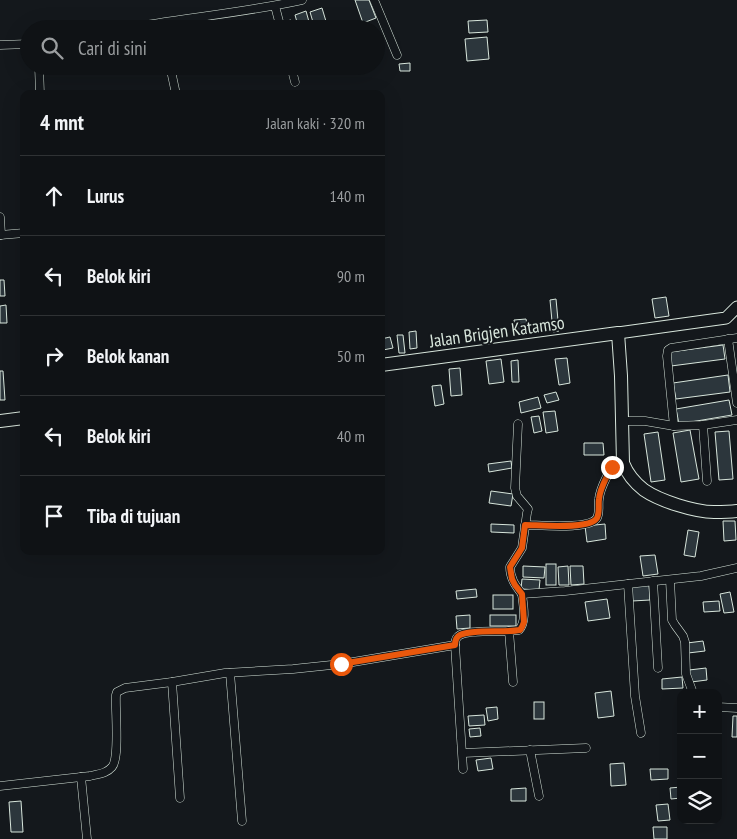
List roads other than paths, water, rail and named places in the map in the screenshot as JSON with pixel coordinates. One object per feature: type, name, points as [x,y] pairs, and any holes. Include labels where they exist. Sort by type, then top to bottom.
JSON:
[{"type":"main road","name":"Jalan Brigjen Katamso","points":[[385,364],[618,333]]},
{"type":"main road","points":[[618,333],[623,462],[625,468],[640,486],[654,495],[675,504],[713,512],[737,511]]},
{"type":"main road","points":[[0,421],[20,418]]},
{"type":"street","points":[[192,20],[302,0]]},
{"type":"street","points":[[374,0],[382,20]]},
{"type":"street","points":[[275,6],[279,20]]},
{"type":"street","points":[[385,26],[397,55]]},
{"type":"street","points":[[0,46],[20,45]]},
{"type":"street","points":[[39,75],[40,90]]},
{"type":"street","points":[[172,75],[175,90]]},
{"type":"street","points":[[293,75],[295,82]]},
{"type":"street","points":[[0,217],[1,235],[20,233]]},
{"type":"street","points":[[618,333],[732,318],[737,307]]},
{"type":"street","points":[[674,426],[668,350],[737,338]]},
{"type":"street","points":[[728,339],[737,402]]},
{"type":"street","points":[[622,421],[645,421],[674,426],[703,425],[737,420]]},
{"type":"street","points":[[463,769],[456,639],[461,634],[520,630],[524,618],[522,594],[512,579],[510,567],[522,548],[528,509],[517,496],[515,488],[518,424]]},
{"type":"street","points":[[703,425],[707,481]]},
{"type":"street","points":[[525,525],[578,526],[594,521],[598,516],[601,489],[610,470],[612,467],[623,462]]},
{"type":"street","points":[[522,594],[670,580],[701,576],[737,568]]},
{"type":"street","points":[[670,580],[672,620],[685,642],[686,674],[692,689]]},
{"type":"street","points":[[653,581],[658,668]]},
{"type":"street","points":[[628,584],[635,696],[641,733]]},
{"type":"street","points":[[509,631],[513,682]]},
{"type":"street","points":[[0,786],[81,777],[103,773],[111,769],[116,754],[117,692],[125,688],[230,673],[341,664],[455,645]]},
{"type":"street","points":[[230,673],[242,821]]},
{"type":"street","points":[[172,682],[180,798]]},
{"type":"street","points":[[722,707],[737,708]]},
{"type":"street","points":[[463,753],[586,748]]},
{"type":"street","points":[[530,750],[539,796]]},
{"type":"street","points":[[81,777],[87,839]]}]
